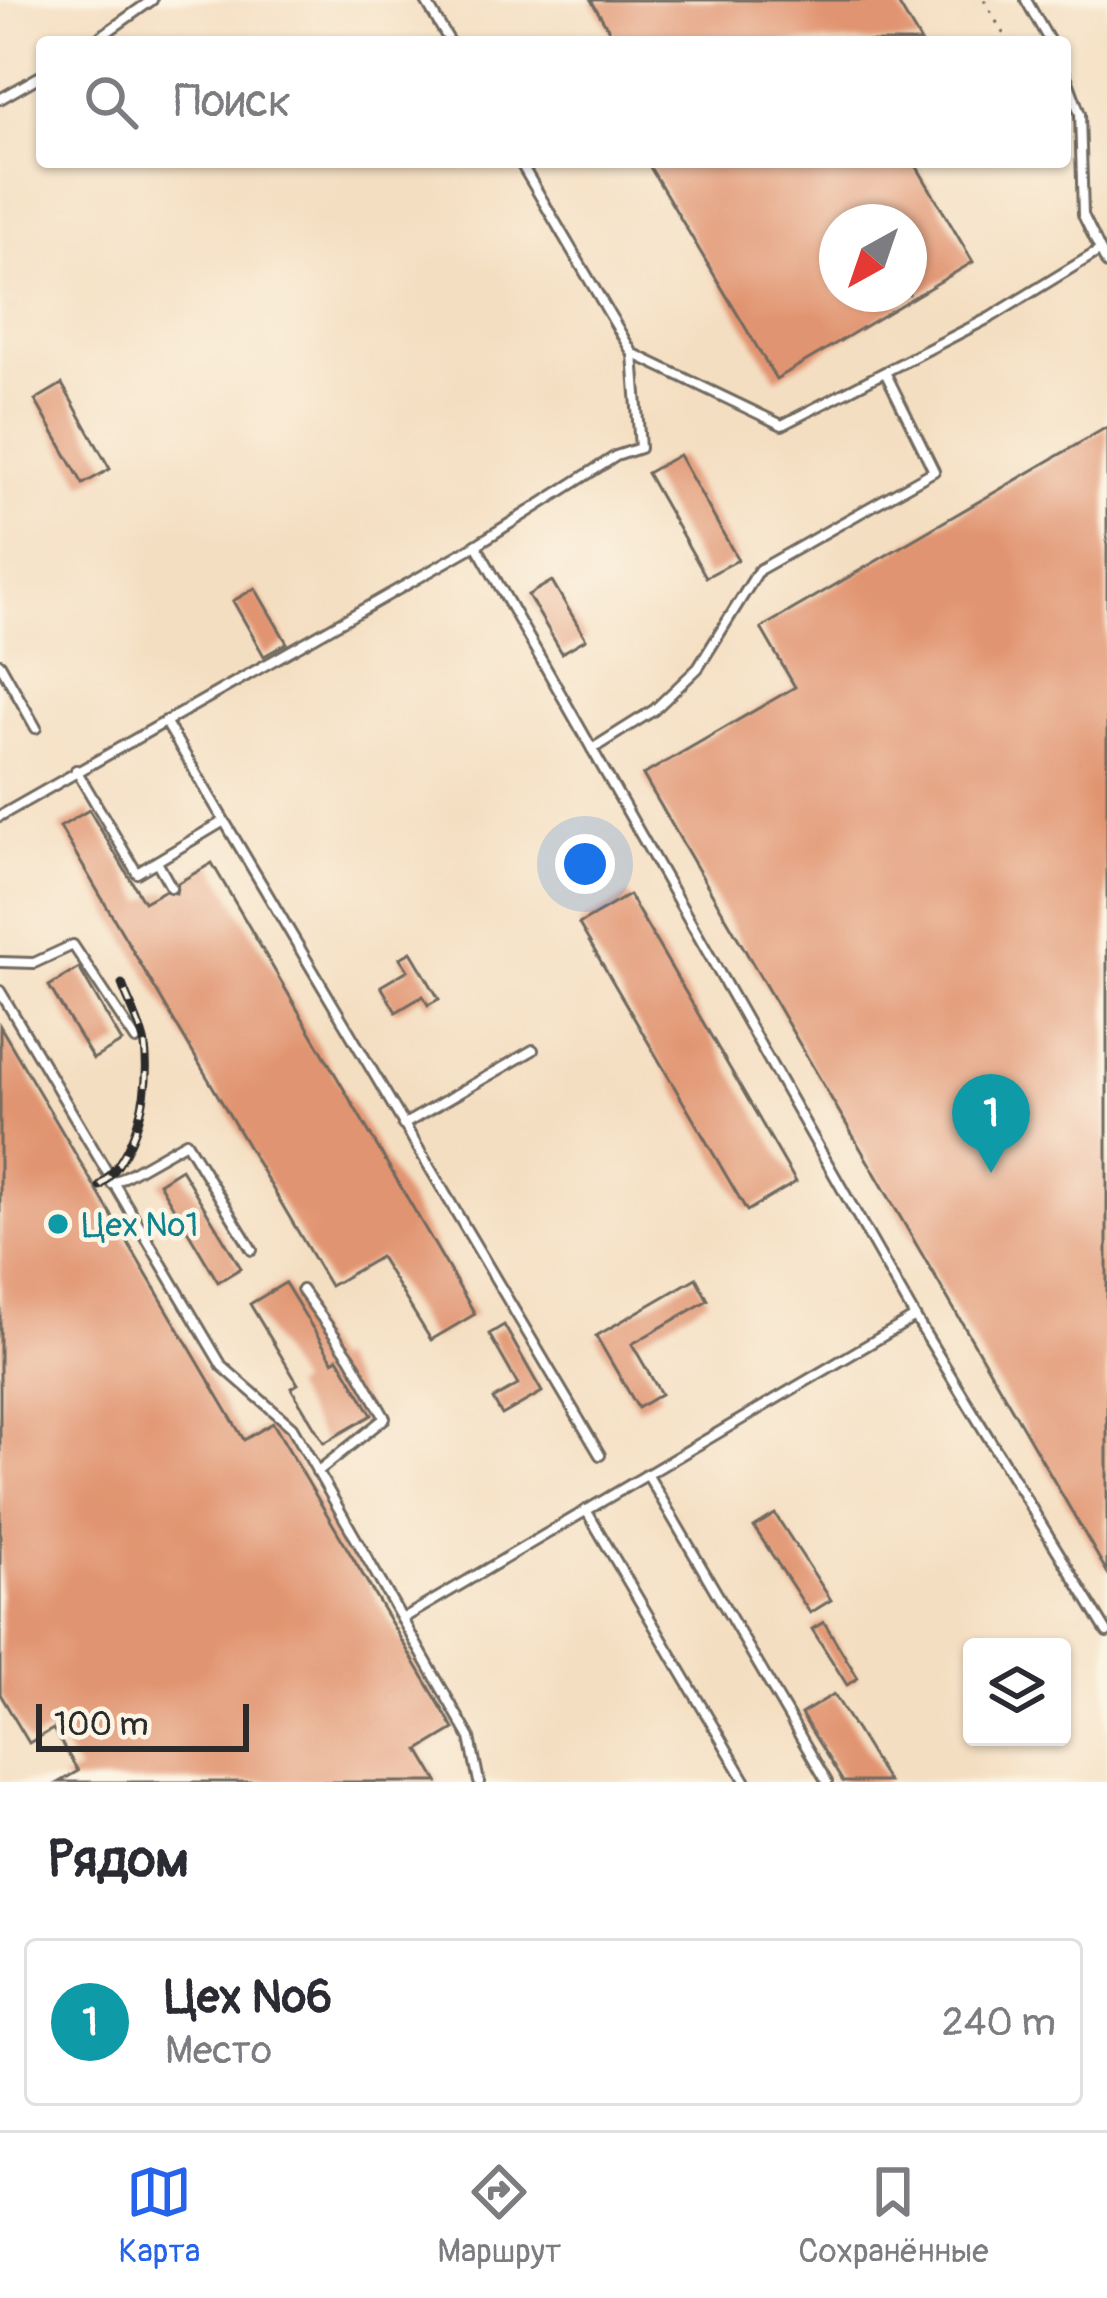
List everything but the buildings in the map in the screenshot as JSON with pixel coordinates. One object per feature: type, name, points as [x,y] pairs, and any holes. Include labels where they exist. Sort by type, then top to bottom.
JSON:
[{"type":"lane","points":[[101,36],[152,0]]},
{"type":"lane","points":[[425,0],[446,36]]},
{"type":"lane","points":[[1026,0],[1047,36]]},
{"type":"lane","points":[[0,98],[36,78]]},
{"type":"lane","points":[[1071,89],[1080,114],[1083,214],[1107,264]]},
{"type":"lane","points":[[0,816],[476,545],[616,456],[640,448],[633,354],[524,168]]},
{"type":"lane","points":[[633,354],[782,425],[886,374],[1100,251]]},
{"type":"lane","points":[[592,749],[654,710],[698,668],[759,569],[934,472],[886,374]]},
{"type":"lane","points":[[476,545],[915,1317],[1107,1632]]},
{"type":"lane","points":[[0,664],[36,728]]},
{"type":"lane","points":[[165,721],[600,1455]]},
{"type":"lane","points":[[76,770],[137,873],[224,821]]},
{"type":"lane","points":[[157,861],[171,887]]},
{"type":"lane","points":[[0,962],[34,963],[73,945],[136,1040]]},
{"type":"lane","points":[[0,991],[222,1366],[292,1427],[470,1738],[479,1782]]},
{"type":"lane","points":[[403,1125],[533,1050]]},
{"type":"lane","points":[[112,1184],[186,1142],[252,1250]]},
{"type":"lane","points":[[302,1290],[385,1418],[317,1472]]},
{"type":"lane","points":[[402,1619],[915,1317]]},
{"type":"lane","points":[[647,1474],[827,1782]]},
{"type":"lane","points":[[586,1510],[746,1782]]},
{"type":"path","points":[[984,0],[1005,36]]},
{"type":"railway","points":[[100,1186],[132,1139],[146,1083],[143,1038],[122,984]]},
{"type":"place","name":"Цех №6","points":[[991,1173]]},
{"type":"place","name":"Цех №1","points":[[58,1224]]}]
